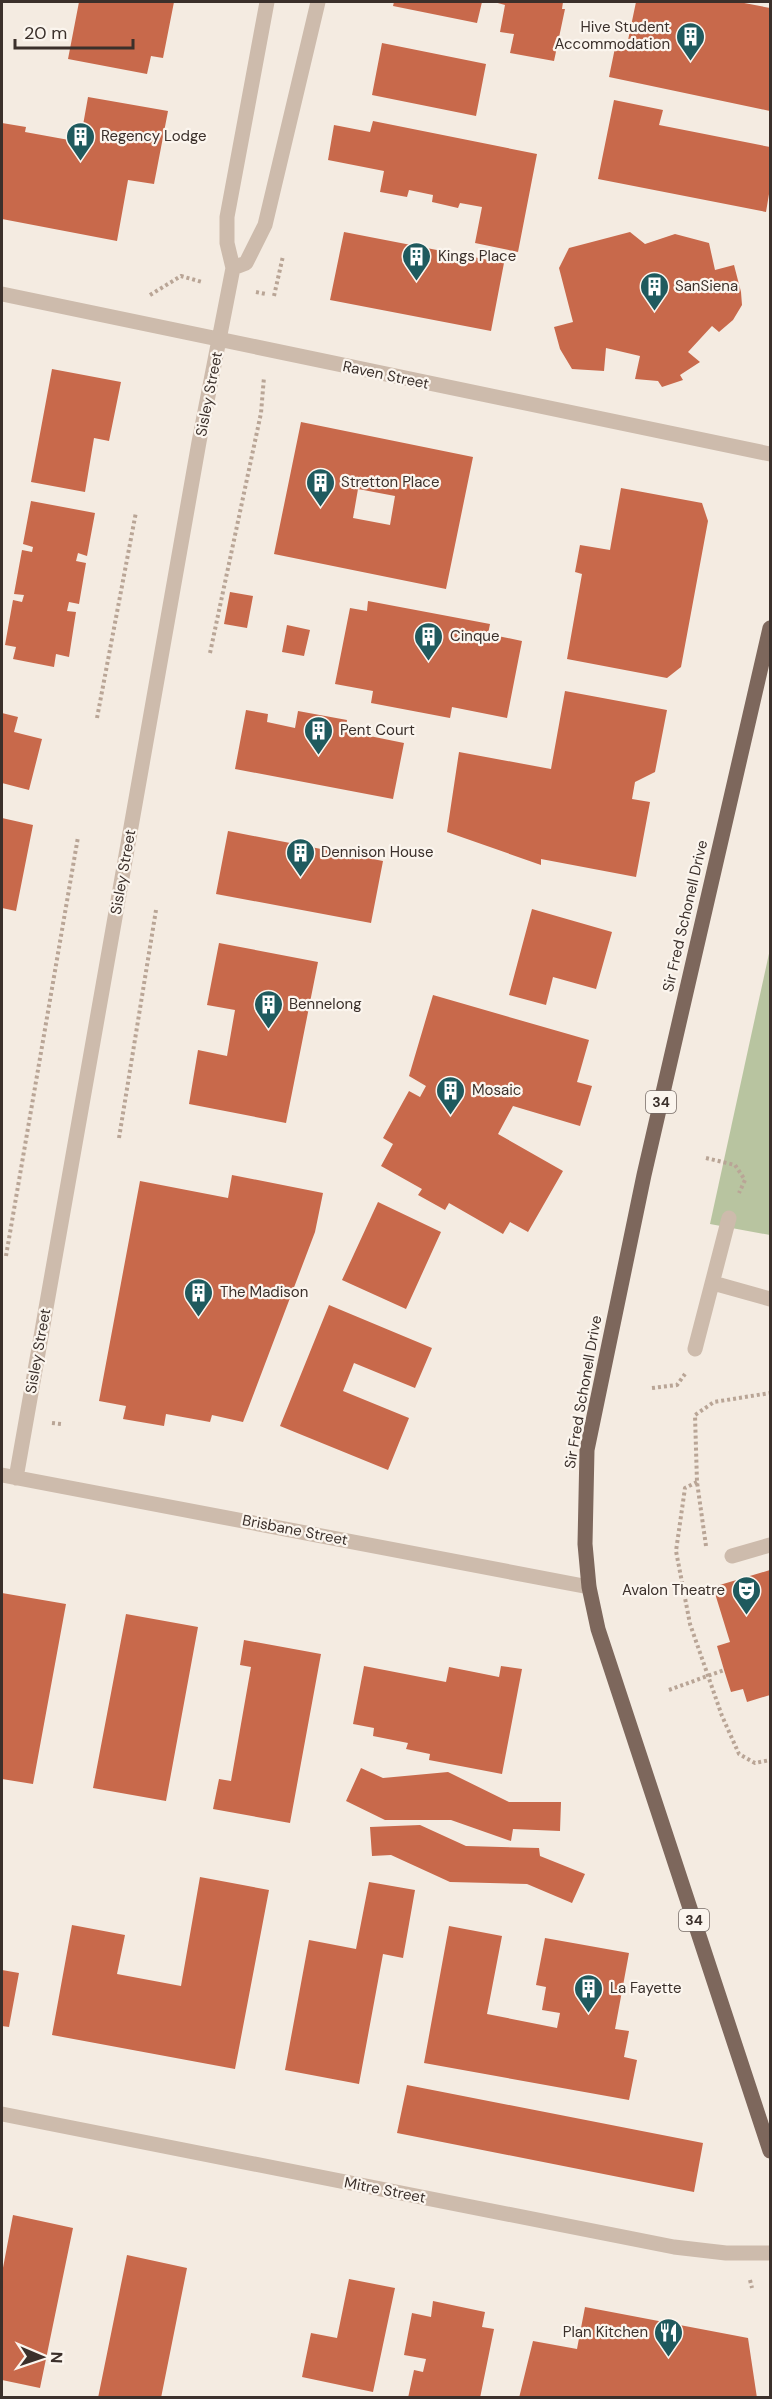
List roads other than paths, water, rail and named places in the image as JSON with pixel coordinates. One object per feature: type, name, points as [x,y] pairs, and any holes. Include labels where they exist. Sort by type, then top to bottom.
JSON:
[{"type":"main road","name":"Sir Fred Schonell Drive","points":[[771,628],[644,1175],[597,1399],[588,1450],[585,1494],[589,1587],[598,1629],[771,2151]]},
{"type":"street","name":"Sisley Street","points":[[9,1477],[233,268],[226,243],[227,218],[267,2]]},
{"type":"street","points":[[233,268],[246,263],[266,225],[318,2]]},
{"type":"street","name":"Raven Street","points":[[2,294],[771,454]]},
{"type":"street","points":[[695,1349],[729,1218]]},
{"type":"street","points":[[713,1283],[771,1299]]},
{"type":"street","name":"Brisbane Street","points":[[9,1477],[589,1587]]},
{"type":"street","points":[[732,1556],[771,1545]]},
{"type":"street","name":"Mitre Street","points":[[2,2114],[674,2247],[726,2253],[771,2253]]},
{"type":"place","name":"Hive Student Accommodation","points":[[691,62]]},
{"type":"place","name":"Regency Lodge","points":[[80,162]]},
{"type":"place","name":"Kings Place","points":[[417,282]]},
{"type":"place","name":"SanSiena","points":[[654,312]]},
{"type":"place","name":"Stretton Place","points":[[320,508]]},
{"type":"place","name":"Cinque","points":[[429,662]]},
{"type":"place","name":"Pent Court","points":[[319,756]]},
{"type":"place","name":"Dennison House","points":[[300,878]]},
{"type":"place","name":"Bennelong","points":[[268,1030]]},
{"type":"place","name":"Mosaic","points":[[451,1116]]},
{"type":"place","name":"The Madison","points":[[199,1318]]},
{"type":"place","name":"Avalon Theatre","points":[[746,1616]]},
{"type":"place","name":"La Fayette","points":[[589,2014]]},
{"type":"place","name":"Plan Kitchen","points":[[669,2358]]}]
